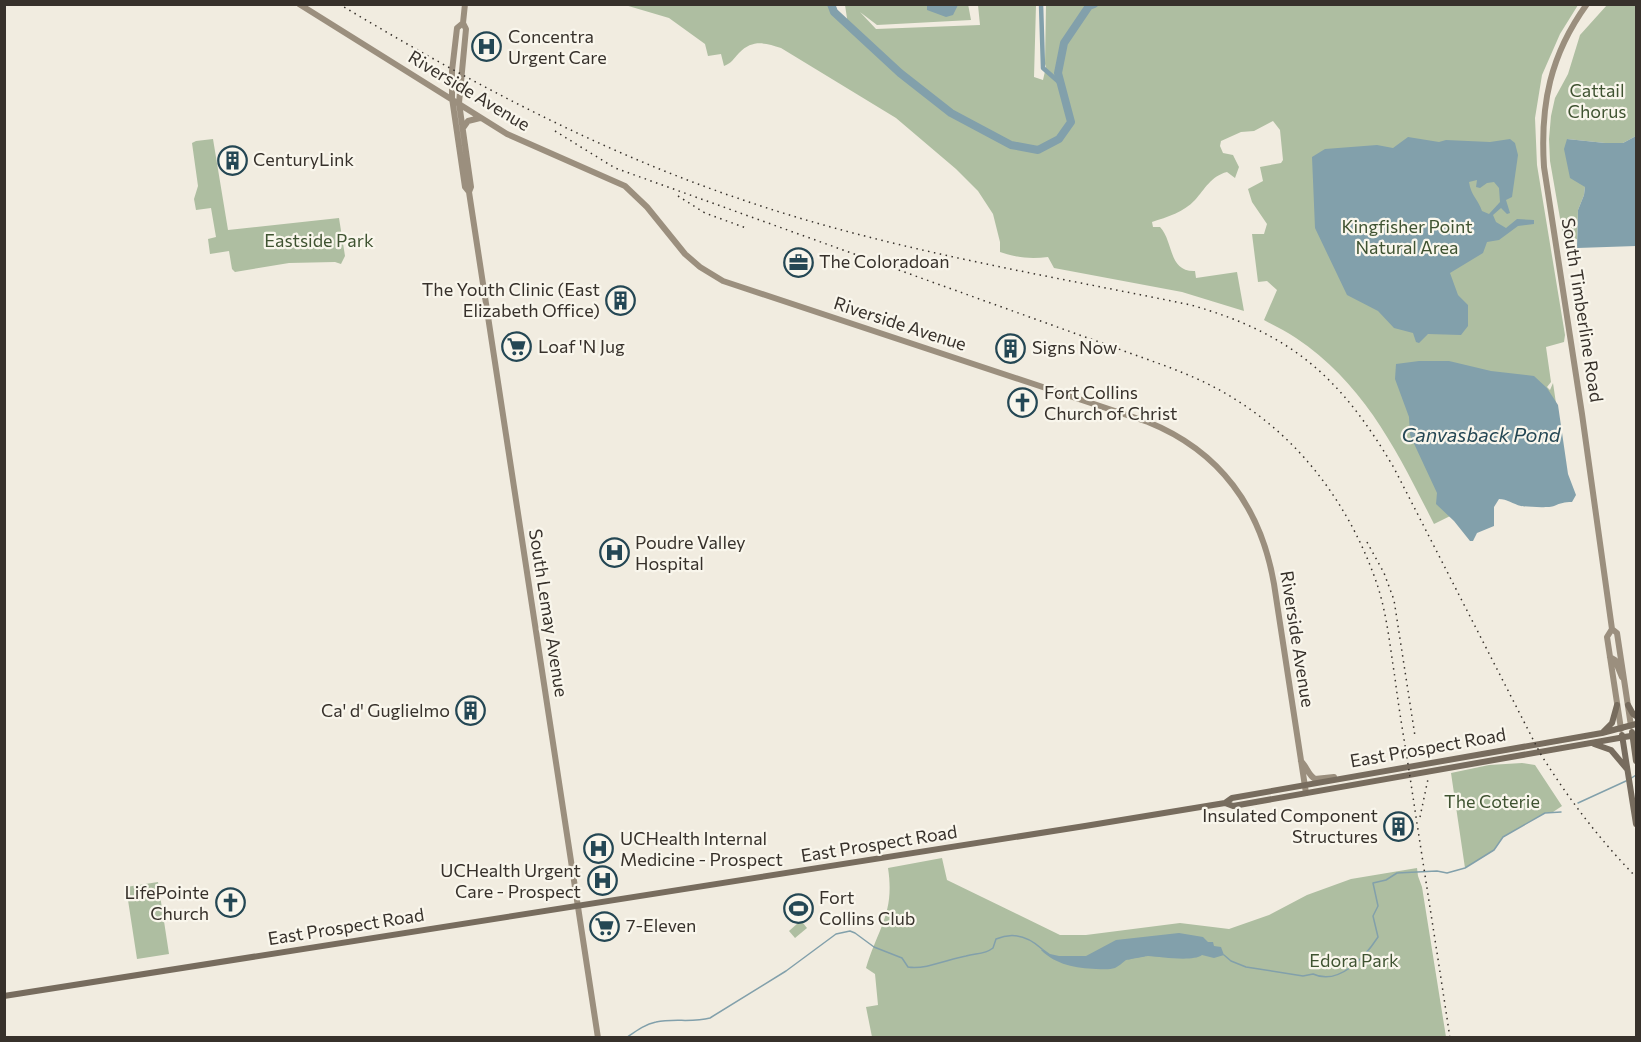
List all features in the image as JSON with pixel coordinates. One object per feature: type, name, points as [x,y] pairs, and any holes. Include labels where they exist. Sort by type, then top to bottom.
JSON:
[{"type":"main road","name":"Riverside Avenue","points":[[299,4],[452,98],[480,118],[527,143],[625,186],[647,207],[685,254],[700,267],[723,281],[1141,419],[1172,433],[1195,447],[1220,469],[1238,490],[1254,516],[1264,540],[1273,573],[1306,789]]},
{"type":"main road","name":"South Lemay Avenue","points":[[465,4],[463,23],[466,29],[459,104],[471,187],[469,192],[598,1036]]},
{"type":"main road","name":"South Timberline Road","points":[[1587,4],[1562,45],[1551,75],[1545,101],[1542,134],[1544,167],[1581,404],[1612,629],[1607,636],[1636,824]]},
{"type":"main road","name":"South Lemay Avenue","points":[[463,23],[457,28],[452,71],[452,98],[465,187],[469,192]]},
{"type":"main road","points":[[462,129],[468,121],[480,118]]},
{"type":"main road","name":"South Timberline Road","points":[[1612,629],[1617,633],[1628,705],[1634,725],[1636,760]]},
{"type":"main road","points":[[1610,657],[1615,660],[1625,682]]},
{"type":"main road","points":[[1602,733],[1612,723],[1617,705]]},
{"type":"main road","points":[[1628,705],[1636,716]]},
{"type":"main road","name":"East Prospect Road","points":[[4,996],[1225,803],[1233,806],[1352,777],[1602,733],[1634,725]]},
{"type":"main road","name":"East Prospect Road","points":[[1306,789],[1635,735]]},
{"type":"main road","points":[[1590,743],[1611,750],[1627,767]]},
{"type":"main road","points":[[1301,761],[1315,779],[1352,777]]},
{"type":"green space","name":"Kingfisher Point Natural Area","points":[[968,4],[971,20],[877,25],[860,12],[876,29],[980,25],[978,5],[1036,5],[1034,77],[1043,80],[1046,67],[1046,5],[1578,5],[1560,34],[1542,75],[1535,118],[1537,165],[1565,335],[1564,342],[1546,347],[1551,382],[1547,387],[1550,390],[1553,383],[1569,491],[1499,492],[1434,524],[1393,446],[1342,376],[1292,335],[1264,320],[1277,290],[1267,281],[1258,282],[1252,234],[1264,234],[1267,224],[1252,202],[1248,189],[1263,181],[1260,167],[1281,163],[1283,160],[1280,130],[1273,121],[1254,131],[1241,132],[1221,141],[1220,146],[1223,153],[1233,155],[1239,167],[1235,178],[1227,172],[1221,174],[1212,180],[1186,208],[1152,222],[1153,227],[1160,227],[1164,233],[1180,267],[1195,271],[1196,278],[1237,272],[1244,311],[1182,292],[1054,268],[1048,257],[1024,258],[1000,252],[1000,242],[993,214],[978,191],[956,169],[896,118],[781,48],[754,44],[744,49],[724,66],[721,54],[708,56],[705,44],[669,18],[625,5],[831,5],[834,12],[848,25],[845,5]]},
{"type":"green space","name":"Cattail Chorus","points":[[1607,5],[1636,5],[1636,136],[1623,143],[1567,139],[1585,187],[1578,210],[1577,239],[1564,241],[1550,161],[1551,116],[1555,98],[1568,74],[1580,35]]},
{"type":"green space","name":"Eastside Park","points":[[213,139],[228,230],[339,218],[345,256],[341,264],[335,262],[289,263],[235,272],[232,269],[229,251],[210,254],[208,239],[216,237],[211,208],[196,210],[194,199],[198,186],[192,143]]},
{"type":"green space","name":"The Coterie","points":[[1522,763],[1535,765],[1562,806],[1503,837],[1494,850],[1465,868],[1451,773],[1489,765]]},
{"type":"green space","name":"Edora Park","points":[[942,858],[947,880],[1060,935],[1086,935],[1180,923],[1229,929],[1269,915],[1307,895],[1351,879],[1417,868],[1446,1037],[872,1037],[866,1007],[878,1005],[875,974],[866,968],[887,909],[890,884],[888,868]]},
{"type":"green space","points":[[158,882],[169,954],[137,959],[126,887]]},
{"type":"green space","points":[[798,923],[803,923],[807,928],[795,938],[789,931]]},
{"type":"water","points":[[927,5],[958,5],[953,15],[946,17],[927,10]]},
{"type":"water","points":[[1636,136],[1636,246],[1577,248],[1578,210],[1585,187],[1570,178],[1564,149],[1567,139],[1623,143]]},
{"type":"water","points":[[1408,137],[1439,142],[1446,140],[1490,142],[1510,139],[1515,143],[1518,155],[1512,197],[1506,200],[1510,213],[1507,214],[1501,208],[1493,215],[1496,222],[1506,228],[1517,219],[1534,220],[1534,224],[1518,226],[1499,240],[1487,242],[1483,253],[1450,273],[1458,295],[1468,305],[1468,326],[1461,335],[1428,334],[1419,343],[1416,342],[1413,333],[1394,328],[1378,311],[1347,295],[1315,228],[1312,157],[1325,149],[1377,145],[1393,148]],"holes":[[[1477,180],[1476,187],[1480,188],[1487,183],[1494,182],[1499,188],[1500,202],[1489,214],[1482,211],[1471,191],[1469,182]]]},
{"type":"water","name":"Canvasback Pond","points":[[1449,361],[1491,371],[1534,376],[1547,388],[1558,405],[1568,474],[1576,495],[1572,502],[1552,507],[1533,507],[1499,499],[1494,507],[1494,526],[1477,533],[1473,541],[1470,541],[1436,504],[1437,493],[1410,435],[1409,417],[1395,379],[1396,364]]},
{"type":"water","points":[[1179,933],[1203,937],[1208,942],[1213,942],[1214,946],[1221,947],[1224,955],[1214,958],[1202,955],[1184,959],[1148,956],[1126,960],[1115,968],[1103,969],[1067,965],[1041,950],[1059,956],[1086,956],[1116,940]]},
{"type":"waterway","points":[[831,4],[834,12],[900,73],[951,113],[1011,145],[1038,150],[1059,139],[1071,122],[1058,73],[1064,43],[1089,6],[1094,4]]},
{"type":"waterway","points":[[1041,4],[1043,68],[1060,83]]},
{"type":"waterway","points":[[1630,779],[1636,775]]},
{"type":"waterway","points":[[1578,803],[1626,781]]},
{"type":"waterway","points":[[1224,955],[1231,961],[1246,967],[1303,976],[1313,974],[1323,977],[1342,973],[1359,961],[1378,937],[1373,916],[1378,906],[1373,883],[1386,880],[1397,873],[1437,871],[1447,873],[1465,868],[1494,850],[1503,837],[1545,813],[1561,812]]},
{"type":"waterway","points":[[626,1038],[644,1026],[656,1022],[710,1018],[786,971],[836,934],[850,931],[874,947],[902,958],[908,967],[915,968],[983,953],[993,948],[996,939],[1015,935],[1032,941],[1042,949]]},
{"type":"railway","points":[[339,4],[437,61],[537,114],[692,182],[855,234],[1191,305],[1258,330],[1286,346],[1311,364],[1333,385],[1374,436],[1394,468],[1540,753],[1585,818],[1636,877]]},
{"type":"railway","points":[[555,131],[615,168],[1190,376],[1225,393],[1258,415],[1302,455],[1321,478],[1353,529],[1366,556],[1380,595],[1388,631],[1450,1038]]},
{"type":"railway","points":[[678,196],[705,213],[746,228]]},
{"type":"railway","points":[[1367,542],[1384,573],[1394,600],[1415,736]]},
{"type":"railway","points":[[1420,817],[1428,779]]},
{"type":"place","name":"Concentra Urgent Care","points":[[487,47]]},
{"type":"place","name":"CenturyLink","points":[[232,160]]},
{"type":"place","name":"The Coloradoan","points":[[798,262]]},
{"type":"place","name":"The Youth Clinic (East Elizabeth Office)","points":[[621,300]]},
{"type":"place","name":"Loaf 'N Jug","points":[[517,347]]},
{"type":"place","name":"Signs Now","points":[[1011,348]]},
{"type":"place","name":"Fort Collins Church of Christ","points":[[1023,403]]},
{"type":"place","name":"Poudre Valley Hospital","points":[[614,553]]},
{"type":"place","name":"Ca' d' Guglielmo","points":[[471,711]]},
{"type":"place","name":"Insulated Component Structures","points":[[1399,826]]},
{"type":"place","name":"UCHealth Internal Medicine - Prospect","points":[[599,849]]},
{"type":"place","name":"UCHealth Urgent Care - Prospect","points":[[602,881]]},
{"type":"place","name":"LifePointe Church","points":[[230,903]]},
{"type":"place","name":"Fort Collins Club","points":[[798,908]]},
{"type":"place","name":"7-Eleven","points":[[605,926]]}]
